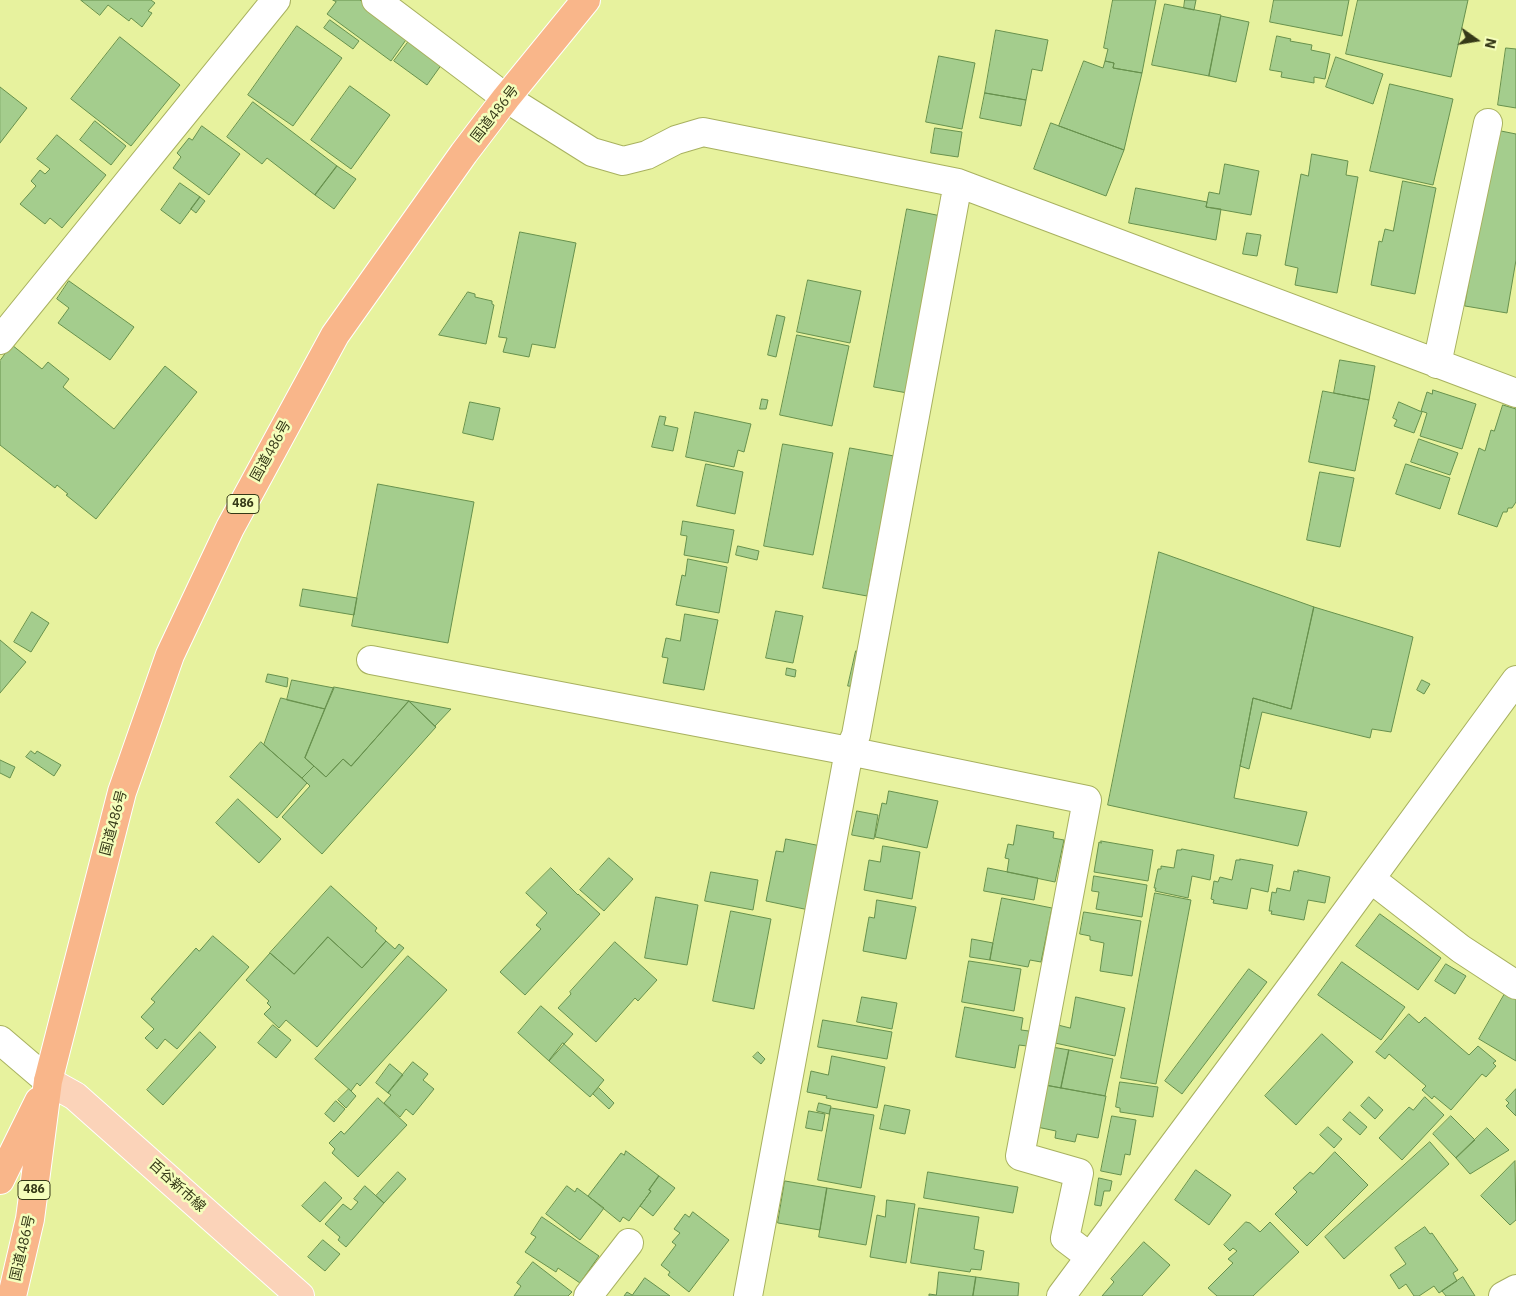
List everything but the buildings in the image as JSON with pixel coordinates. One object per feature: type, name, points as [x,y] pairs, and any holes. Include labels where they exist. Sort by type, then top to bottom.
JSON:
[{"type":"highway","name":"国道486号","points":[[12,1296],[30,1219],[48,1081],[122,792],[170,655],[230,528],[335,335],[464,153],[586,0]]},
{"type":"highway","name":"国道486号","points":[[0,1180],[48,1081]]},
{"type":"main road","name":"百谷新市線","points":[[48,1081],[75,1096],[300,1296]]},
{"type":"street","points":[[0,340],[276,0]]},
{"type":"street","points":[[376,0],[506,98],[592,152],[622,161],[647,155],[676,140],[703,132],[958,183],[1516,394]]},
{"type":"street","points":[[1437,364],[1488,123]]},
{"type":"street","points":[[748,1296],[849,750],[856,735],[958,183]]},
{"type":"street","points":[[371,660],[849,750],[1086,800],[1020,1156],[1079,1173],[1065,1238],[1090,1257]]},
{"type":"street","points":[[1061,1296],[1371,879],[1516,680]]},
{"type":"street","points":[[1371,879],[1461,949],[1516,985]]},
{"type":"street","points":[[0,1040],[48,1081]]},
{"type":"street","points":[[588,1296],[629,1243]]},
{"type":"street","points":[[1504,1296],[1516,1289]]}]
